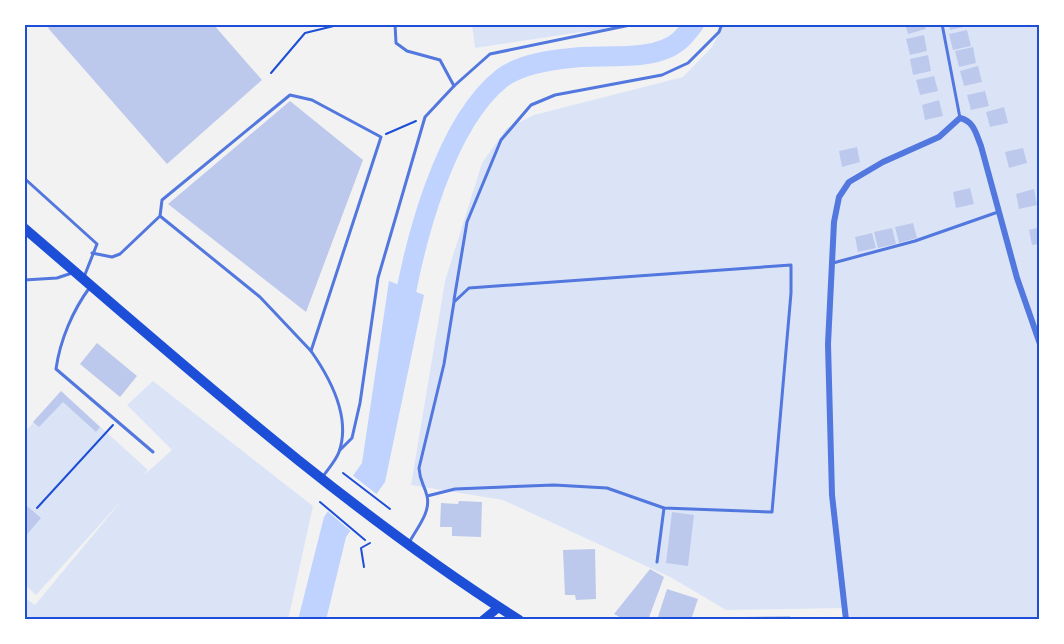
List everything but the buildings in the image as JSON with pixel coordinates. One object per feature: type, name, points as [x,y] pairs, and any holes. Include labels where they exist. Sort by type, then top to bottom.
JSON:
[{"type":"highway","points":[[24,228],[331,488],[407,546],[519,620]]},
{"type":"main road","points":[[483,620],[499,607]]},
{"type":"street","points":[[846,620],[832,495],[828,345],[836,208],[849,182],[883,162],[939,136],[960,118],[966,120],[974,128],[1017,278],[1040,344]]},
{"type":"lane","points":[[395,24],[396,43],[407,51],[440,60],[453,86]]},
{"type":"lane","points":[[321,479],[340,450],[352,438],[360,403],[378,278],[425,117],[453,86],[490,54],[635,24]]},
{"type":"lane","points":[[407,546],[427,511],[427,496],[420,484],[419,468],[444,364],[467,222],[501,140],[531,105],[555,95],[662,75],[688,63],[719,32],[722,24]]},
{"type":"lane","points":[[942,24],[960,118]]},
{"type":"lane","points":[[92,254],[112,257],[120,254],[160,216],[162,200],[290,95],[312,100],[381,137],[311,351]]},
{"type":"lane","points":[[24,178],[97,243],[59,352],[56,369],[153,452]]},
{"type":"lane","points":[[831,263],[915,241],[998,212]]},
{"type":"lane","points":[[160,216],[260,297],[311,351],[324,370],[342,421],[340,450]]},
{"type":"lane","points":[[427,496],[455,489],[554,485],[607,489],[664,508],[772,512],[791,292],[791,265],[469,288],[454,302]]},
{"type":"lane","points":[[24,280],[84,279]]},
{"type":"lane","points":[[657,562],[664,508]]},
{"type":"path","points":[[272,73],[305,33],[342,24]]},
{"type":"path","points":[[381,137],[425,117]]},
{"type":"path","points":[[37,508],[117,421]]},
{"type":"path","points":[[343,473],[390,509]]},
{"type":"path","points":[[320,502],[365,540]]},
{"type":"path","points":[[364,567],[361,548],[370,543]]},
{"type":"shaded area","points":[[472,24],[635,24],[475,48]]},
{"type":"shaded area","points":[[723,24],[1040,24],[1040,620],[846,620],[845,608],[726,610],[672,578],[503,500],[411,485],[445,281],[482,163],[507,128],[534,115],[683,77],[712,47]]},
{"type":"shaded area","points":[[153,381],[313,506],[288,620],[24,620],[24,597],[35,605],[123,499],[36,595],[24,584],[24,433],[61,391],[148,470],[143,476],[172,450],[127,405]]},
{"type":"water","points":[[389,281],[424,295],[385,482],[346,537],[326,620],[298,620],[324,517],[362,463]]},
{"type":"pier","points":[[351,474],[379,496],[353,533],[326,510]]},
{"type":"waterway","points":[[402,314],[424,220],[448,154],[464,124],[482,98],[502,78],[529,65],[550,61],[581,57],[632,56],[658,52],[679,41],[694,24]]}]
